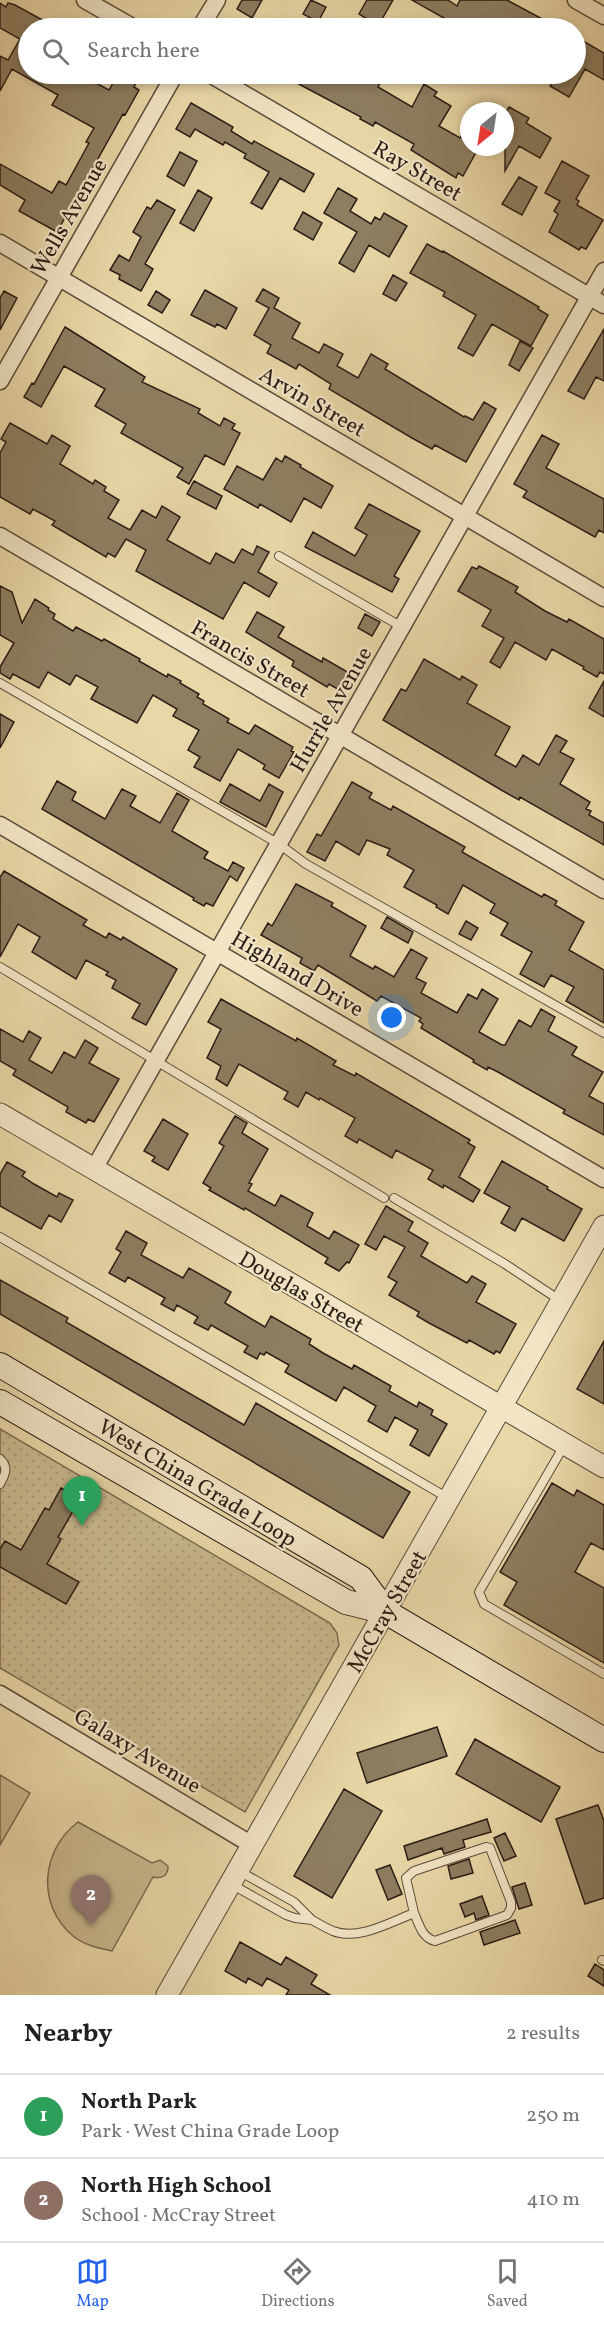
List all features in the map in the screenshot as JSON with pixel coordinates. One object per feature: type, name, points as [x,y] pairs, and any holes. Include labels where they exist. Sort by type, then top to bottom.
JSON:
[{"type":"main road","name":"West China Grade Loop","points":[[0,1365],[361,1578],[386,1612]]},
{"type":"main road","name":"West China Grade Loop","points":[[0,1402],[346,1602],[386,1612],[604,1740]]},
{"type":"street","points":[[85,0],[116,18]]},
{"type":"street","points":[[206,18],[217,0]]},
{"type":"street","points":[[576,0],[604,16]]},
{"type":"street","name":"Wells Avenue","points":[[0,381],[169,84]]},
{"type":"street","name":"Ray Street","points":[[227,84],[597,301]]},
{"type":"street","name":"Arvin Street","points":[[0,243],[604,598]]},
{"type":"street","name":"Hurrle Avenue","points":[[94,1169],[465,517],[597,301],[604,271]]},
{"type":"street","name":"Francis Street","points":[[0,536],[604,890]]},
{"type":"street","name":"Highland Drive","points":[[0,825],[604,1179]]},
{"type":"street","name":"Douglas Street","points":[[0,1114],[604,1467]]},
{"type":"street","name":"McCray Street","points":[[167,1995],[602,1233]]},
{"type":"street","name":"Galaxy Avenue","points":[[0,1694],[252,1845]]},
{"type":"lane","points":[[279,556],[402,627]]},
{"type":"lane","points":[[0,683],[279,844],[306,864],[604,1033]]},
{"type":"lane","points":[[0,967],[384,1198]]},
{"type":"lane","points":[[394,1198],[562,1301]]},
{"type":"lane","points":[[0,1237],[449,1499]]},
{"type":"lane","points":[[565,1444],[479,1592],[484,1604],[604,1674]]},
{"type":"lane","points":[[0,1459],[6,1469],[0,1484]]},
{"type":"lane","points":[[486,1847],[490,1848],[511,1902],[512,1908],[507,1915],[435,1941],[430,1940],[424,1934],[414,1913],[406,1884],[406,1878],[411,1873],[486,1847]]},
{"type":"lane","points":[[235,1877],[286,1915],[312,1920]]},
{"type":"lane","points":[[235,1877],[294,1902],[312,1920],[334,1932],[346,1934],[368,1931],[414,1913]]},
{"type":"shaded area","points":[[0,1429],[330,1623],[337,1633],[339,1645],[245,1812],[0,1668]]},
{"type":"shaded area","points":[[0,1775],[30,1793],[0,1845]]},
{"type":"shaded area","points":[[78,1822],[152,1863],[160,1860],[168,1866],[164,1876],[153,1877],[112,1951],[86,1944],[73,1936],[61,1923],[53,1909],[49,1894],[50,1862],[56,1847]]},
{"type":"building","points":[[242,0],[262,0],[252,18],[237,9]]},
{"type":"building","points":[[311,0],[326,7],[320,18],[310,18],[303,14]]},
{"type":"building","points":[[367,0],[393,0],[383,18],[365,18],[359,14]]},
{"type":"building","points":[[412,0],[448,0],[457,6],[460,0],[507,0],[540,18],[444,18]]},
{"type":"building","points":[[0,3],[6,7],[8,3],[15,5],[39,18],[18,18],[18,38],[0,28]]},
{"type":"building","points":[[18,42],[18,72],[12,69],[0,91],[0,56],[8,60]]},
{"type":"building","points":[[586,43],[604,53],[604,80],[586,70]]},
{"type":"building","points":[[39,84],[98,84],[109,90],[112,84],[136,84],[134,87],[139,90],[125,115],[123,114],[57,232],[19,211],[25,200],[0,185],[0,164],[52,193],[59,181],[66,185],[89,143],[86,142],[94,128],[52,105],[58,95]]},
{"type":"building","points":[[299,84],[380,84],[378,87],[412,107],[424,84],[437,92],[434,96],[451,106],[439,126],[460,138],[460,156],[474,156],[463,176],[458,173],[456,178],[411,150],[414,144],[375,122],[373,126],[360,119],[361,117]]},
{"type":"building","points":[[551,84],[576,84],[569,97],[550,86]]},
{"type":"building","points":[[191,103],[233,127],[231,131],[252,144],[254,141],[314,174],[304,192],[280,178],[262,209],[251,203],[269,172],[244,158],[246,154],[225,142],[223,145],[195,129],[190,137],[176,129]]},
{"type":"building","points":[[514,110],[529,118],[526,123],[551,138],[540,158],[519,146],[514,155]]},
{"type":"building","points":[[180,152],[197,161],[184,186],[167,176]]},
{"type":"building","points":[[505,156],[513,156],[505,171]]},
{"type":"building","points":[[562,161],[589,176],[576,199],[579,201],[577,205],[603,220],[586,249],[581,247],[579,250],[549,232],[558,214],[554,211],[560,201],[545,193]]},
{"type":"building","points":[[519,177],[537,187],[522,215],[502,204]]},
{"type":"building","points":[[338,188],[357,199],[350,211],[371,224],[375,217],[380,220],[384,213],[407,226],[389,257],[369,245],[354,272],[339,263],[357,232],[324,213]]},
{"type":"building","points":[[198,190],[212,198],[194,231],[180,223]]},
{"type":"building","points":[[157,200],[175,210],[145,264],[153,269],[141,291],[119,279],[120,275],[110,270],[119,255],[129,261],[141,237],[133,232],[147,207],[151,209]]},
{"type":"building","points":[[303,212],[322,223],[313,240],[294,229]]},
{"type":"building","points":[[427,244],[539,307],[538,309],[548,315],[531,346],[492,324],[473,356],[458,348],[476,315],[443,296],[445,292],[410,273]]},
{"type":"building","points":[[393,275],[407,283],[396,301],[383,294]]},
{"type":"building","points":[[263,289],[279,298],[274,308],[300,323],[292,338],[319,353],[324,344],[343,354],[337,366],[358,378],[371,354],[388,364],[385,369],[464,417],[473,420],[484,402],[496,409],[466,462],[435,445],[432,449],[412,438],[329,389],[331,384],[299,364],[296,369],[267,353],[271,345],[254,335],[269,308],[256,301]]},
{"type":"building","points":[[205,290],[237,308],[226,329],[217,324],[215,327],[191,315]]},
{"type":"building","points":[[4,291],[17,298],[0,330],[0,298]]},
{"type":"building","points":[[156,291],[170,300],[162,313],[148,305]]},
{"type":"building","points":[[65,327],[145,377],[142,382],[200,409],[198,413],[220,426],[224,418],[235,424],[232,429],[240,433],[224,465],[205,455],[189,484],[177,477],[183,468],[121,433],[126,424],[95,406],[105,389],[64,366],[41,407],[24,397],[32,383],[34,384]]},
{"type":"building","points":[[604,329],[604,381],[596,377],[584,399],[568,391]]},
{"type":"building","points":[[520,341],[533,348],[519,371],[509,365]]},
{"type":"building","points":[[10,423],[47,444],[52,435],[70,446],[60,464],[93,484],[95,480],[106,487],[104,491],[119,500],[108,518],[130,530],[142,510],[156,518],[162,506],[180,517],[167,540],[210,564],[216,553],[234,563],[242,549],[253,555],[257,546],[269,552],[258,572],[277,583],[269,597],[244,582],[223,619],[136,571],[146,550],[126,539],[115,557],[108,553],[106,557],[52,525],[55,521],[33,509],[30,514],[0,497],[0,453],[6,442],[1,439]]},
{"type":"building","points":[[542,435],[559,444],[546,468],[604,499],[604,533],[599,530],[595,537],[523,497],[527,491],[514,484]]},
{"type":"building","points":[[285,456],[333,486],[321,508],[304,498],[291,522],[260,504],[258,508],[224,489],[237,466],[263,480],[276,458],[282,462]]},
{"type":"building","points":[[194,481],[222,496],[216,509],[187,494]]},
{"type":"building","points":[[369,504],[420,531],[394,576],[399,579],[392,592],[305,547],[313,532],[355,556],[367,535],[355,528]]},
{"type":"building","points":[[479,566],[518,587],[515,592],[545,611],[567,622],[569,619],[604,639],[604,674],[600,672],[597,677],[552,649],[546,660],[515,642],[500,668],[490,662],[504,638],[482,626],[491,610],[458,591],[472,567],[477,569]]},
{"type":"building","points":[[0,586],[12,592],[22,623],[35,599],[55,614],[53,619],[73,631],[76,627],[102,641],[104,639],[167,677],[168,674],[181,681],[180,683],[199,694],[197,697],[204,701],[203,704],[229,719],[227,722],[249,734],[255,725],[293,747],[291,751],[294,752],[279,778],[263,769],[265,765],[238,749],[220,781],[194,767],[200,757],[188,750],[199,730],[173,716],[177,709],[153,695],[137,723],[91,699],[98,687],[76,675],[70,685],[48,672],[39,688],[13,674],[10,679],[0,673],[0,667],[14,643],[0,635]]},
{"type":"building","points":[[257,612],[284,627],[278,637],[322,662],[323,658],[351,674],[341,691],[329,684],[327,687],[292,666],[294,661],[246,632]]},
{"type":"building","points":[[365,614],[380,622],[372,636],[358,628]]},
{"type":"building","points":[[424,659],[460,680],[462,676],[477,685],[467,703],[510,727],[495,755],[516,767],[523,755],[539,765],[556,735],[567,741],[560,752],[574,759],[560,784],[590,802],[586,809],[591,811],[589,815],[604,823],[604,845],[520,797],[519,800],[503,791],[383,720],[401,689],[406,691]]},
{"type":"building","points":[[604,681],[604,717],[589,708]]},
{"type":"building","points":[[0,714],[14,722],[0,748]]},
{"type":"building","points":[[57,781],[76,792],[72,800],[105,819],[122,789],[136,796],[130,806],[160,823],[177,793],[189,800],[172,831],[208,852],[204,858],[228,871],[233,862],[244,868],[237,881],[230,876],[213,906],[206,903],[204,906],[42,809]]},
{"type":"building","points":[[352,782],[372,793],[369,798],[391,810],[393,806],[465,847],[462,852],[542,897],[544,894],[557,901],[555,905],[584,922],[569,950],[604,970],[604,1023],[566,1001],[574,987],[551,975],[544,987],[520,974],[532,952],[501,935],[508,923],[490,913],[495,904],[463,885],[448,914],[436,907],[437,905],[404,887],[414,870],[387,855],[390,849],[367,840],[359,855],[336,841],[325,861],[307,852],[317,834],[321,836]]},
{"type":"building","points":[[230,784],[260,801],[269,784],[283,792],[266,827],[220,802]]},
{"type":"building","points":[[4,871],[87,920],[83,925],[106,938],[109,933],[121,940],[123,937],[177,969],[146,1025],[132,1018],[140,1004],[112,988],[116,980],[106,975],[108,972],[86,960],[76,979],[32,952],[40,937],[18,924],[0,957],[0,877]]},
{"type":"building","points":[[296,884],[333,903],[331,906],[366,926],[350,956],[373,969],[375,966],[394,977],[411,949],[427,958],[416,978],[426,983],[421,993],[457,1013],[468,994],[477,999],[482,989],[498,999],[479,1032],[502,1045],[505,1045],[519,1020],[531,1027],[541,1009],[555,1017],[548,1031],[577,1047],[572,1055],[603,1072],[589,1096],[604,1104],[604,1135],[563,1113],[565,1110],[498,1072],[488,1067],[487,1070],[473,1062],[474,1060],[421,1028],[423,1024],[419,1021],[421,1018],[381,996],[377,1001],[318,965],[314,971],[300,963],[302,958],[261,935],[268,923],[272,926]]},
{"type":"building","points":[[387,917],[413,932],[408,943],[381,928]]},
{"type":"building","points":[[466,921],[478,928],[471,940],[459,934]]},
{"type":"building","points":[[221,999],[296,1041],[297,1038],[336,1061],[333,1065],[355,1076],[356,1073],[470,1140],[468,1143],[475,1147],[459,1177],[480,1190],[473,1202],[444,1185],[443,1188],[428,1179],[433,1170],[396,1150],[392,1158],[359,1139],[357,1143],[345,1136],[355,1118],[320,1098],[319,1100],[306,1092],[298,1107],[284,1099],[288,1092],[239,1064],[227,1086],[216,1079],[221,1066],[207,1058],[221,1029],[208,1022]]},
{"type":"building","points":[[0,1029],[23,1042],[29,1031],[41,1038],[29,1060],[52,1073],[64,1052],[75,1058],[85,1040],[98,1048],[89,1063],[119,1079],[94,1122],[88,1119],[86,1123],[66,1112],[68,1107],[13,1075],[16,1070],[0,1061]]},
{"type":"building","points":[[235,1116],[247,1123],[242,1133],[268,1149],[249,1183],[252,1184],[248,1191],[275,1206],[281,1195],[313,1213],[307,1226],[329,1239],[334,1231],[359,1245],[349,1263],[347,1262],[339,1271],[325,1263],[328,1258],[245,1208],[244,1210],[209,1190],[211,1188],[203,1183],[224,1146],[219,1143]]},
{"type":"building","points":[[163,1119],[188,1134],[168,1170],[152,1161],[155,1157],[144,1151]]},
{"type":"building","points":[[502,1161],[582,1209],[564,1241],[522,1218],[515,1231],[501,1223],[510,1207],[484,1193]]},
{"type":"building","points":[[7,1162],[25,1172],[22,1176],[34,1184],[57,1197],[59,1193],[73,1200],[61,1222],[49,1215],[41,1229],[0,1206],[0,1174]]},
{"type":"building","points":[[386,1206],[413,1222],[408,1231],[428,1243],[421,1256],[467,1283],[472,1276],[486,1284],[476,1302],[516,1324],[500,1353],[496,1351],[494,1354],[469,1340],[467,1343],[417,1316],[419,1312],[389,1295],[397,1282],[388,1277],[405,1247],[384,1236],[376,1250],[365,1244]]},
{"type":"building","points":[[126,1231],[147,1243],[141,1255],[183,1278],[189,1268],[231,1292],[225,1303],[265,1327],[271,1316],[311,1339],[309,1344],[323,1353],[352,1369],[354,1365],[391,1386],[389,1391],[417,1407],[419,1402],[433,1410],[431,1415],[447,1424],[429,1456],[410,1445],[418,1430],[395,1417],[387,1432],[368,1421],[376,1406],[344,1387],[336,1401],[285,1372],[289,1365],[266,1352],[264,1355],[260,1353],[257,1359],[244,1352],[248,1346],[211,1325],[208,1330],[194,1323],[198,1317],[177,1305],[174,1311],[161,1304],[165,1298],[128,1277],[125,1282],[109,1273],[121,1252],[116,1249]]},
{"type":"building","points":[[0,1280],[68,1318],[66,1322],[244,1425],[256,1403],[410,1492],[383,1538],[0,1314]]},
{"type":"building","points":[[604,1341],[604,1404],[577,1389]]},
{"type":"building","points":[[552,1483],[574,1496],[577,1490],[604,1505],[604,1550],[591,1543],[575,1572],[604,1588],[604,1663],[504,1605],[517,1582],[500,1572]]},
{"type":"building","points":[[61,1488],[80,1499],[58,1537],[61,1539],[47,1564],[79,1582],[66,1604],[0,1567],[0,1549],[5,1541],[21,1550],[45,1508],[49,1510]]},
{"type":"building","points":[[437,1727],[447,1756],[367,1783],[357,1753]]},
{"type":"building","points":[[475,1739],[560,1787],[541,1822],[456,1774]]},
{"type":"building","points":[[344,1789],[382,1811],[332,1898],[294,1876]]},
{"type":"building","points":[[598,1805],[604,1821],[604,1898],[585,1904],[556,1819]]},
{"type":"building","points":[[487,1819],[491,1832],[463,1840],[465,1847],[444,1854],[442,1848],[408,1860],[404,1846]]},
{"type":"building","points":[[505,1833],[516,1856],[504,1861],[494,1838]]},
{"type":"building","points":[[469,1859],[473,1873],[451,1879],[448,1866]]},
{"type":"building","points":[[390,1865],[402,1894],[388,1900],[376,1870]]},
{"type":"building","points":[[525,1883],[532,1905],[519,1909],[512,1887]]},
{"type":"building","points":[[482,1896],[489,1915],[476,1920],[474,1913],[465,1917],[460,1904]]},
{"type":"building","points":[[515,1920],[520,1933],[484,1945],[480,1932]]},
{"type":"building","points":[[240,1942],[281,1965],[286,1957],[317,1975],[311,1984],[330,1995],[286,1995],[289,1990],[267,1978],[262,1986],[248,1978],[246,1983],[225,1971]]},
{"type":"building","points":[[595,1964],[604,1970],[604,1986],[588,1976]]},
{"type":"place","name":"North Park","points":[[82,1526]]},
{"type":"place","name":"North High School","points":[[91,1925]]}]
